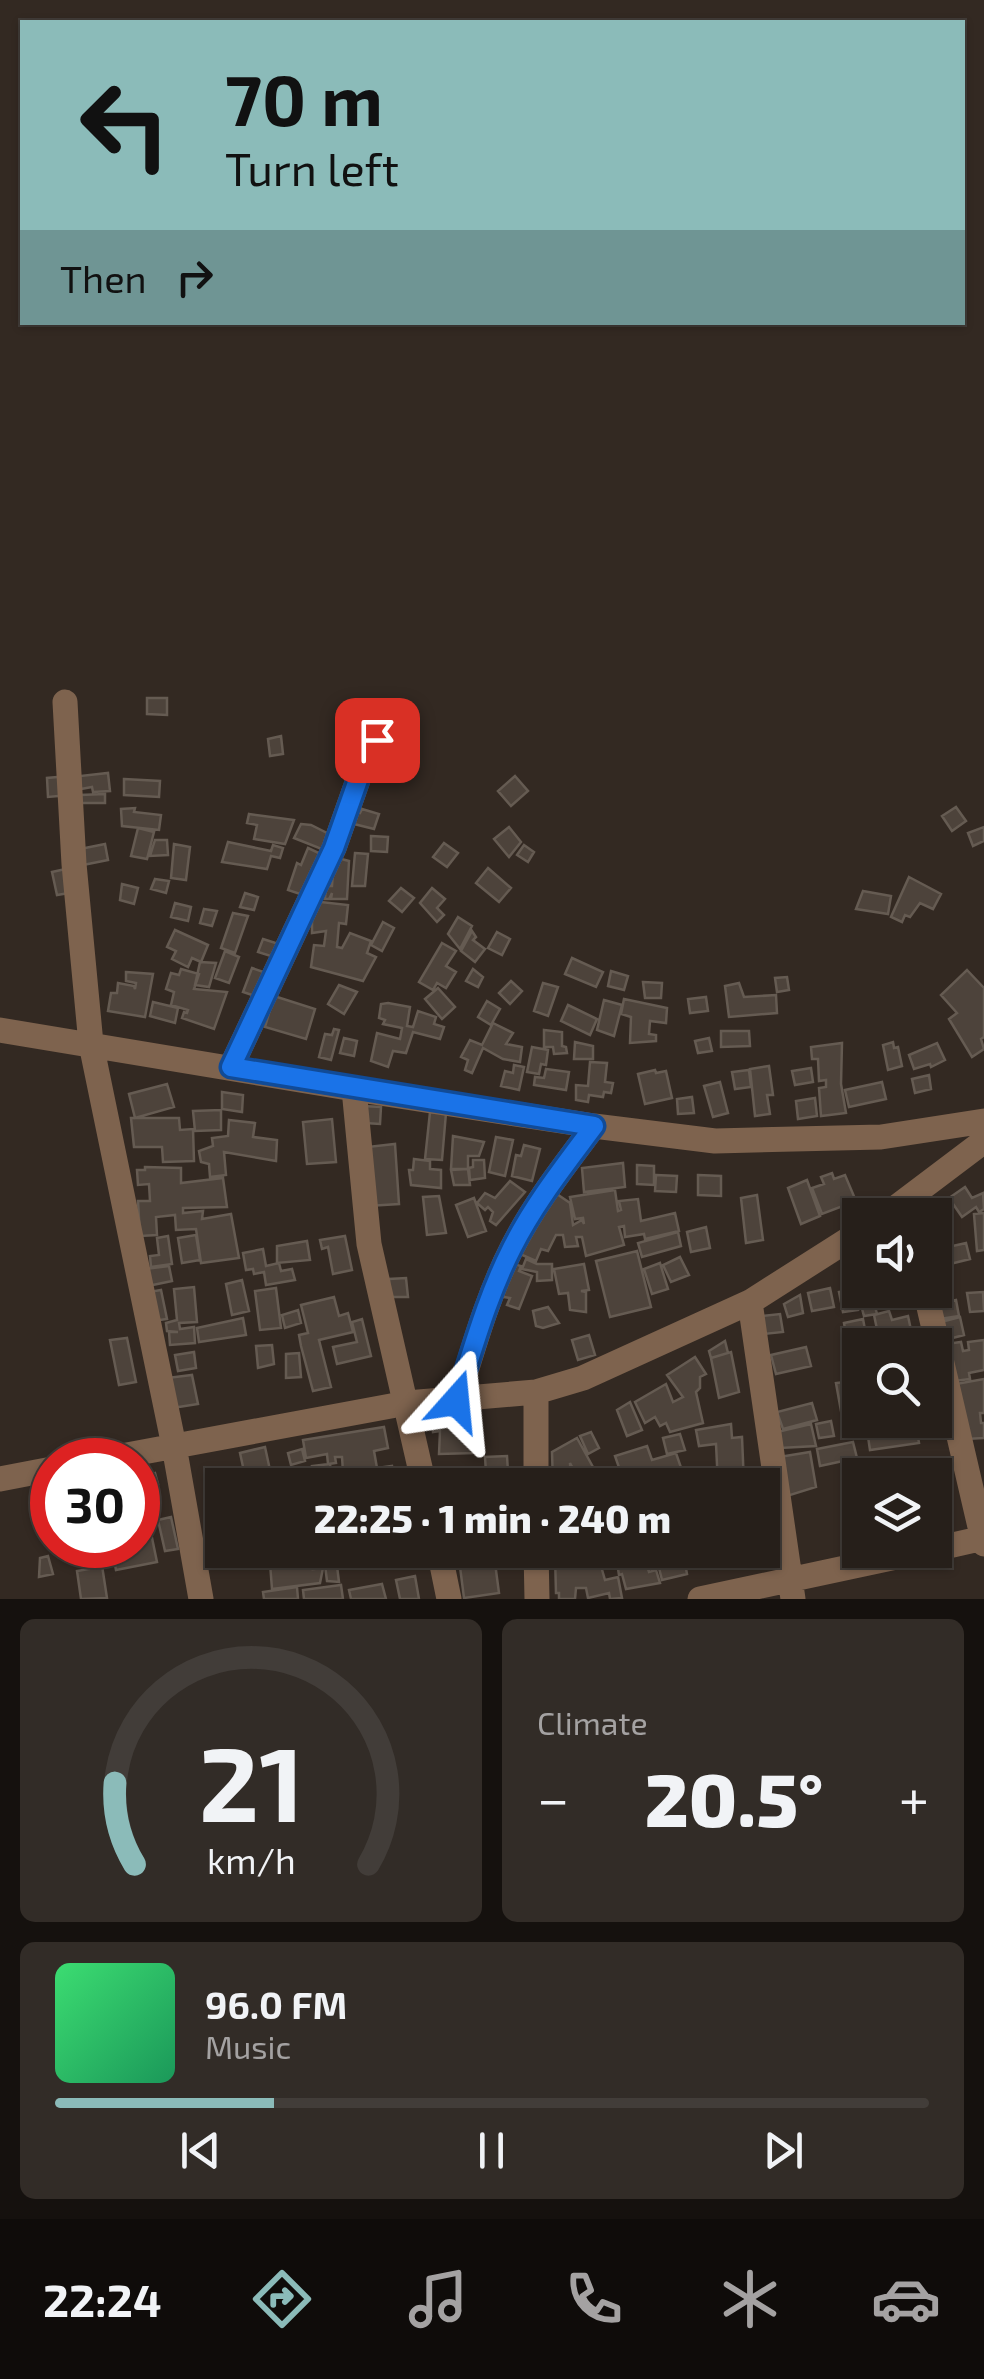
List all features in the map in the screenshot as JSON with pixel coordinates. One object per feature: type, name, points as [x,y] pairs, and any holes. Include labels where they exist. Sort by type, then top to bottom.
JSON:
[{"type":"street","points":[[65,702],[74,864],[91,1044],[174,1446],[201,1599]]},
{"type":"street","points":[[231,1067],[334,848],[365,760],[388,721]]},
{"type":"street","points":[[0,1030],[354,1089],[716,1141],[882,1136],[984,1121]]},
{"type":"street","points":[[354,1089],[369,1244],[420,1468]]},
{"type":"street","points":[[456,1401],[488,1300],[512,1248],[544,1194],[594,1126]]},
{"type":"street","points":[[915,1198],[984,1141]]},
{"type":"street","points":[[160,1449],[407,1403],[536,1392],[583,1378],[750,1302],[842,1243]]},
{"type":"street","points":[[750,1302],[791,1590]]},
{"type":"street","points":[[929,1308],[984,1540],[952,1546]]},
{"type":"street","points":[[536,1392],[536,1468]]},
{"type":"street","points":[[0,1479],[30,1473]]},
{"type":"street","points":[[442,1568],[449,1599]]},
{"type":"street","points":[[536,1568],[537,1599]]},
{"type":"street","points":[[700,1599],[791,1590],[867,1568]]},
{"type":"building","points":[[147,698],[167,698],[167,715],[147,714]]},
{"type":"building","points":[[281,736],[283,754],[270,756],[268,739]]},
{"type":"building","points":[[108,773],[110,791],[81,789],[80,776]]},
{"type":"building","points":[[68,776],[69,795],[48,797],[47,778]]},
{"type":"building","points":[[515,776],[528,791],[511,806],[498,791]]},
{"type":"building","points":[[124,779],[160,781],[159,797],[124,795]]},
{"type":"building","points":[[105,794],[105,803],[80,803],[80,795]]},
{"type":"building","points":[[956,807],[966,821],[952,831],[942,816]]},
{"type":"building","points":[[135,808],[134,812],[161,815],[159,830],[122,826],[121,809]]},
{"type":"building","points":[[362,809],[379,814],[374,829],[346,822],[348,810],[360,813]]},
{"type":"building","points":[[249,814],[294,820],[285,844],[254,839],[257,825],[247,823]]},
{"type":"building","points":[[301,824],[335,837],[329,852],[294,838]]},
{"type":"building","points":[[509,827],[521,842],[509,857],[494,839]]},
{"type":"building","points":[[984,827],[984,841],[973,846],[968,833]]},
{"type":"building","points":[[138,828],[154,832],[147,859],[131,856]]},
{"type":"building","points":[[371,836],[388,837],[387,852],[371,851]]},
{"type":"building","points":[[155,840],[167,840],[168,855],[150,856]]},
{"type":"building","points":[[228,842],[271,851],[273,845],[283,848],[280,858],[271,856],[267,869],[222,862]]},
{"type":"building","points":[[444,843],[458,853],[447,867],[433,857]]},
{"type":"building","points":[[105,844],[108,860],[78,866],[75,850]]},
{"type":"building","points":[[174,844],[190,847],[186,880],[171,878]]},
{"type":"building","points":[[524,845],[534,852],[528,862],[517,855]]},
{"type":"building","points":[[308,848],[321,854],[303,895],[288,890],[297,863],[301,865]]},
{"type":"building","points":[[355,853],[368,854],[365,886],[352,886]]},
{"type":"building","points":[[334,857],[349,861],[347,899],[331,899],[332,893],[325,899],[326,886],[332,886]]},
{"type":"building","points":[[70,868],[75,892],[57,895],[52,872]]},
{"type":"building","points":[[488,868],[511,888],[499,902],[476,883]]},
{"type":"building","points":[[909,877],[941,894],[933,909],[920,903],[902,922],[891,917]]},
{"type":"building","points":[[155,879],[169,881],[166,893],[151,889]]},
{"type":"building","points":[[122,884],[138,888],[134,904],[120,900]]},
{"type":"building","points":[[401,888],[414,898],[402,912],[389,901]]},
{"type":"building","points":[[432,888],[445,899],[437,908],[444,915],[437,922],[420,903]]},
{"type":"building","points":[[863,891],[891,896],[888,914],[856,909]]},
{"type":"building","points":[[245,893],[258,897],[254,910],[240,907]]},
{"type":"building","points":[[312,901],[348,905],[346,924],[339,923],[337,947],[342,948],[350,933],[371,941],[367,953],[376,957],[363,981],[311,967],[314,945],[324,946],[326,931],[312,933]]},
{"type":"building","points":[[175,903],[191,907],[188,921],[171,917]]},
{"type":"building","points":[[204,909],[217,911],[212,926],[200,923]]},
{"type":"building","points":[[233,913],[248,916],[235,953],[221,948]]},
{"type":"building","points":[[458,917],[472,926],[460,949],[448,934]]},
{"type":"building","points":[[383,922],[394,928],[382,951],[371,945]]},
{"type":"building","points":[[175,930],[208,945],[201,962],[192,958],[188,967],[172,959],[176,951],[167,947]]},
{"type":"building","points":[[472,931],[476,937],[473,940],[485,949],[475,962],[461,951]]},
{"type":"building","points":[[497,932],[510,939],[502,955],[488,948]]},
{"type":"building","points":[[263,939],[282,945],[277,958],[258,952]]},
{"type":"building","points":[[442,943],[456,951],[446,966],[456,972],[446,988],[437,983],[433,990],[419,982]]},
{"type":"building","points":[[225,951],[239,957],[229,983],[215,978]]},
{"type":"building","points":[[572,958],[603,972],[596,987],[565,974]]},
{"type":"building","points":[[200,962],[216,963],[209,987],[195,985]]},
{"type":"building","points":[[252,968],[269,974],[255,996],[243,992]]},
{"type":"building","points":[[181,969],[199,974],[194,989],[227,992],[214,1029],[182,1018],[188,1010],[171,1005],[174,992],[166,989],[171,973],[179,975]]},
{"type":"building","points":[[473,969],[483,977],[478,987],[466,981]]},
{"type":"building","points":[[967,970],[984,988],[984,1049],[972,1057],[949,1019],[957,1013],[941,995]]},
{"type":"building","points":[[611,971],[628,976],[624,990],[608,986]]},
{"type":"building","points":[[126,972],[153,974],[145,1017],[108,1011],[111,993],[117,993],[118,983],[135,989],[136,983],[126,981]]},
{"type":"building","points":[[787,977],[789,990],[777,992],[775,978]]},
{"type":"building","points":[[511,981],[522,991],[510,1004],[499,993]]},
{"type":"building","points":[[643,982],[662,983],[661,998],[645,998]]},
{"type":"building","points":[[543,983],[558,987],[548,1016],[534,1011]]},
{"type":"building","points":[[739,983],[744,997],[776,995],[777,1013],[729,1017],[725,986]]},
{"type":"building","points":[[339,985],[357,992],[344,1014],[328,1004]]},
{"type":"building","points":[[438,988],[455,1007],[442,1019],[425,999]]},
{"type":"building","points":[[274,996],[315,1009],[306,1039],[265,1027]]},
{"type":"building","points":[[706,997],[708,1011],[690,1013],[688,999]]},
{"type":"building","points":[[624,999],[667,1008],[666,1023],[650,1021],[649,1034],[656,1035],[656,1041],[630,1043],[631,1017],[621,1014]]},
{"type":"building","points":[[604,1000],[622,1005],[614,1036],[597,1030]]},
{"type":"building","points":[[487,1001],[500,1009],[491,1025],[478,1017]]},
{"type":"building","points":[[153,1002],[178,1008],[175,1023],[150,1016]]},
{"type":"building","points":[[381,1004],[410,1007],[407,1026],[413,1027],[418,1011],[436,1017],[434,1024],[444,1027],[440,1039],[413,1032],[406,1053],[393,1051],[388,1067],[371,1061],[377,1033],[400,1039],[402,1028],[383,1024],[385,1020],[379,1018]]},
{"type":"building","points":[[568,1005],[597,1019],[590,1035],[561,1021]]},
{"type":"building","points":[[493,1023],[513,1033],[506,1044],[522,1047],[520,1062],[503,1059],[483,1048],[472,1073],[465,1070],[468,1060],[461,1057],[470,1040],[482,1045]]},
{"type":"building","points":[[334,1029],[339,1030],[331,1060],[319,1057],[325,1034],[332,1035]]},
{"type":"building","points":[[544,1030],[562,1032],[562,1046],[567,1053],[554,1054],[553,1047],[544,1047]]},
{"type":"building","points":[[721,1031],[749,1031],[750,1046],[721,1047]]},
{"type":"building","points":[[344,1038],[357,1041],[354,1056],[340,1053]]},
{"type":"building","points":[[709,1038],[712,1051],[698,1053],[695,1041]]},
{"type":"building","points":[[575,1042],[593,1046],[593,1059],[574,1059]]},
{"type":"building","points":[[893,1042],[902,1066],[888,1070],[883,1045]]},
{"type":"building","points":[[842,1043],[841,1084],[846,1113],[821,1116],[819,1088],[826,1087],[826,1080],[819,1081],[818,1059],[812,1059],[811,1047]]},
{"type":"building","points":[[937,1043],[945,1060],[914,1069],[909,1055]]},
{"type":"building","points":[[532,1047],[548,1050],[546,1065],[541,1064],[539,1074],[527,1072]]},
{"type":"building","points":[[590,1062],[607,1063],[605,1082],[613,1083],[611,1093],[604,1092],[603,1097],[589,1095],[588,1102],[576,1100],[576,1085],[588,1086]]},
{"type":"building","points":[[514,1065],[524,1067],[519,1090],[501,1086],[505,1071],[513,1073]]},
{"type":"building","points":[[769,1066],[773,1095],[767,1095],[770,1114],[755,1116],[750,1069]]},
{"type":"building","points":[[811,1068],[813,1082],[795,1085],[792,1071]]},
{"type":"building","points":[[546,1069],[569,1072],[566,1090],[534,1085],[535,1077],[544,1078]]},
{"type":"building","points":[[749,1070],[751,1087],[735,1089],[732,1072]]},
{"type":"building","points":[[666,1071],[672,1098],[645,1104],[638,1074]]},
{"type":"building","points":[[929,1075],[931,1089],[915,1093],[912,1079]]},
{"type":"building","points":[[720,1082],[728,1113],[713,1117],[704,1086]]},
{"type":"building","points":[[882,1082],[886,1099],[849,1107],[845,1090]]},
{"type":"building","points":[[167,1084],[174,1107],[135,1118],[129,1094]]},
{"type":"building","points":[[222,1092],[243,1095],[242,1112],[222,1109]]},
{"type":"building","points":[[692,1097],[694,1113],[678,1114],[677,1099]]},
{"type":"building","points":[[815,1098],[817,1116],[798,1119],[796,1101]]},
{"type":"building","points":[[363,1106],[381,1107],[380,1124],[365,1123]]},
{"type":"building","points":[[221,1110],[221,1130],[195,1131],[193,1111]]},
{"type":"building","points":[[430,1112],[446,1113],[442,1160],[425,1159]]},
{"type":"building","points":[[131,1118],[179,1118],[180,1130],[193,1129],[194,1161],[163,1162],[162,1147],[134,1147]]},
{"type":"building","points":[[332,1119],[336,1162],[307,1164],[303,1122]]},
{"type":"building","points":[[229,1120],[255,1123],[253,1137],[277,1140],[276,1161],[224,1152],[226,1175],[210,1177],[209,1164],[201,1162],[199,1151],[213,1146],[212,1138],[228,1136]]},
{"type":"building","points":[[453,1136],[484,1142],[479,1156],[468,1156],[468,1169],[451,1169]]},
{"type":"building","points":[[496,1137],[513,1140],[505,1176],[489,1172]]},
{"type":"building","points":[[395,1144],[399,1204],[368,1206],[367,1147]]},
{"type":"building","points":[[524,1145],[540,1149],[532,1181],[512,1176],[516,1155],[521,1156]]},
{"type":"building","points":[[414,1159],[430,1161],[430,1169],[441,1170],[441,1188],[411,1185],[409,1170],[413,1170]]},
{"type":"building","points":[[473,1160],[484,1160],[485,1178],[470,1180]]},
{"type":"building","points":[[623,1163],[625,1187],[584,1192],[582,1168]]},
{"type":"building","points":[[637,1165],[654,1166],[654,1185],[637,1184]]},
{"type":"building","points":[[181,1168],[181,1183],[223,1178],[227,1207],[183,1208],[183,1213],[203,1211],[202,1219],[231,1214],[239,1258],[201,1263],[196,1229],[176,1230],[175,1215],[156,1217],[157,1235],[140,1236],[138,1201],[150,1201],[149,1184],[138,1185],[137,1170]]},
{"type":"building","points":[[468,1169],[470,1185],[454,1185],[451,1170]]},
{"type":"building","points":[[832,1173],[834,1179],[845,1175],[855,1198],[842,1198],[842,1206],[822,1214],[812,1188],[824,1184],[821,1177]]},
{"type":"building","points":[[656,1175],[677,1176],[676,1192],[655,1191]]},
{"type":"building","points":[[698,1175],[721,1176],[721,1196],[698,1195]]},
{"type":"building","points":[[807,1180],[820,1216],[801,1224],[788,1188]]},
{"type":"building","points":[[510,1181],[525,1192],[496,1225],[490,1221],[493,1212],[477,1203],[485,1193],[495,1198]]},
{"type":"building","points":[[965,1187],[972,1198],[983,1193],[984,1209],[979,1212],[976,1207],[962,1217],[949,1198]]},
{"type":"building","points":[[548,1188],[570,1203],[573,1225],[582,1220],[584,1224],[583,1218],[575,1219],[570,1197],[615,1190],[618,1211],[619,1201],[638,1199],[641,1221],[675,1213],[679,1231],[645,1239],[644,1234],[625,1237],[624,1226],[619,1227],[624,1245],[586,1256],[582,1237],[576,1237],[578,1246],[565,1247],[563,1235],[556,1235],[548,1251],[541,1249],[536,1261],[513,1251]]},
{"type":"building","points":[[757,1195],[763,1240],[746,1243],[741,1198]]},
{"type":"building","points":[[439,1196],[446,1233],[427,1235],[423,1197]]},
{"type":"building","points":[[474,1198],[486,1231],[468,1237],[456,1205]]},
{"type":"building","points":[[984,1213],[984,1250],[977,1251],[974,1214]]},
{"type":"building","points":[[706,1227],[710,1248],[691,1252],[687,1232]]},
{"type":"building","points":[[678,1232],[681,1246],[642,1257],[638,1243]]},
{"type":"building","points":[[196,1235],[200,1260],[182,1263],[178,1238]]},
{"type":"building","points":[[168,1236],[172,1264],[151,1267],[150,1256],[159,1255],[157,1238]]},
{"type":"building","points":[[345,1236],[352,1270],[333,1274],[328,1247],[322,1249],[320,1240]]},
{"type":"building","points":[[307,1241],[310,1260],[277,1263],[277,1246]]},
{"type":"building","points":[[966,1243],[970,1259],[952,1264],[952,1246]]},
{"type":"building","points":[[263,1249],[266,1266],[279,1263],[281,1271],[292,1269],[295,1280],[266,1285],[264,1272],[254,1274],[253,1269],[246,1270],[243,1253]]},
{"type":"building","points":[[637,1251],[651,1307],[610,1317],[596,1261]]},
{"type":"building","points":[[680,1257],[689,1275],[671,1282],[663,1265]]},
{"type":"building","points":[[526,1259],[552,1264],[552,1280],[537,1281],[537,1272],[522,1269]]},
{"type":"building","points":[[506,1262],[521,1266],[519,1271],[532,1276],[519,1309],[507,1305],[510,1298],[492,1295]]},
{"type":"building","points":[[660,1263],[668,1289],[652,1294],[644,1269]]},
{"type":"building","points":[[584,1264],[589,1290],[581,1291],[586,1292],[586,1312],[570,1310],[568,1293],[559,1294],[554,1269]]},
{"type":"building","points":[[169,1266],[172,1281],[148,1286],[145,1269]]},
{"type":"building","points":[[406,1278],[408,1297],[389,1297],[389,1279]]},
{"type":"building","points":[[242,1280],[249,1311],[232,1315],[226,1284]]},
{"type":"building","points":[[194,1287],[197,1322],[179,1323],[180,1329],[194,1327],[195,1343],[170,1345],[169,1332],[178,1332],[167,1331],[166,1323],[177,1320],[174,1289]]},
{"type":"building","points":[[276,1288],[281,1328],[260,1330],[255,1291]]},
{"type":"building","points":[[830,1288],[834,1307],[812,1311],[808,1293]]},
{"type":"building","points":[[161,1290],[167,1319],[152,1321],[149,1292]]},
{"type":"building","points":[[983,1292],[984,1311],[970,1312],[967,1293]]},
{"type":"building","points":[[800,1295],[803,1313],[788,1317],[784,1304]]},
{"type":"building","points":[[334,1297],[339,1316],[348,1313],[353,1332],[319,1340],[331,1387],[313,1391],[299,1335],[308,1333],[301,1305]]},
{"type":"building","points":[[956,1300],[959,1316],[940,1319],[938,1308],[952,1308],[952,1301]]},
{"type":"building","points":[[548,1307],[559,1323],[536,1326],[533,1311]]},
{"type":"building","points":[[862,1308],[875,1308],[877,1314],[864,1316]]},
{"type":"building","points":[[298,1310],[301,1323],[285,1328],[282,1315]]},
{"type":"building","points":[[889,1311],[892,1320],[908,1316],[911,1328],[877,1328],[874,1315]]},
{"type":"building","points":[[780,1314],[783,1332],[764,1334],[762,1316]]},
{"type":"building","points":[[960,1317],[964,1335],[952,1338],[952,1328],[942,1328],[941,1322]]},
{"type":"building","points":[[243,1318],[246,1335],[199,1342],[197,1328]]},
{"type":"building","points":[[362,1319],[371,1356],[337,1364],[333,1347],[357,1342],[352,1322]]},
{"type":"building","points":[[863,1319],[865,1328],[845,1328],[844,1323]]},
{"type":"building","points":[[589,1335],[595,1355],[578,1360],[572,1340]]},
{"type":"building","points":[[127,1338],[136,1382],[119,1385],[110,1340]]},
{"type":"building","points":[[984,1340],[984,1370],[969,1373],[970,1379],[954,1381],[952,1343],[961,1342],[963,1351],[969,1350],[968,1342]]},
{"type":"building","points":[[725,1341],[728,1353],[711,1358],[709,1351]]},
{"type":"building","points":[[272,1345],[274,1364],[258,1368],[256,1346]]},
{"type":"building","points":[[806,1347],[811,1366],[776,1374],[771,1355]]},
{"type":"building","points":[[194,1352],[196,1368],[178,1371],[175,1355]]},
{"type":"building","points":[[731,1352],[739,1392],[719,1398],[711,1358]]},
{"type":"building","points":[[299,1353],[301,1377],[286,1378],[286,1354]]},
{"type":"building","points":[[695,1357],[706,1374],[700,1377],[696,1392],[703,1423],[670,1432],[666,1423],[660,1426],[655,1417],[645,1423],[635,1402],[666,1384],[673,1402],[683,1397],[667,1375]]},
{"type":"building","points":[[192,1375],[198,1404],[172,1408],[167,1378]]},
{"type":"building","points":[[984,1379],[984,1413],[980,1413],[984,1438],[966,1439],[956,1384]]},
{"type":"building","points":[[842,1382],[842,1411],[841,1411],[836,1383]]},
{"type":"building","points":[[630,1402],[642,1430],[627,1436],[617,1410]]},
{"type":"building","points":[[812,1403],[817,1420],[783,1429],[777,1412]]},
{"type":"building","points":[[831,1421],[834,1436],[819,1438],[816,1424]]},
{"type":"building","points":[[432,1422],[464,1422],[464,1432],[474,1432],[475,1453],[439,1454],[440,1431],[433,1432]]},
{"type":"building","points":[[731,1424],[732,1438],[742,1437],[743,1468],[717,1468],[716,1444],[699,1446],[696,1430]]},
{"type":"building","points":[[811,1424],[816,1446],[780,1448],[777,1432]]},
{"type":"building","points":[[384,1427],[388,1448],[374,1451],[377,1468],[343,1468],[342,1457],[335,1457],[336,1463],[328,1464],[327,1454],[306,1458],[303,1440]]},
{"type":"building","points":[[591,1432],[599,1448],[588,1454],[580,1436]]},
{"type":"building","points":[[680,1434],[685,1450],[667,1454],[663,1438]]},
{"type":"building","points":[[577,1438],[593,1467],[573,1468],[570,1463],[570,1468],[552,1468],[552,1452]]},
{"type":"building","points":[[868,1438],[918,1438],[919,1443],[870,1450]]},
{"type":"building","points":[[853,1442],[857,1458],[842,1458],[842,1461],[820,1466],[817,1449]]},
{"type":"building","points":[[647,1446],[652,1460],[676,1453],[681,1468],[619,1468],[615,1456]]},
{"type":"building","points":[[265,1447],[270,1468],[243,1468],[240,1453]]},
{"type":"building","points":[[302,1449],[305,1461],[291,1465],[288,1453]]},
{"type":"building","points":[[810,1452],[816,1487],[787,1496],[779,1457]]},
{"type":"building","points":[[507,1456],[508,1468],[486,1468],[485,1457]]},
{"type":"building","points":[[171,1517],[178,1549],[165,1551],[160,1520]]},
{"type":"building","points":[[39,1568],[51,1568],[53,1574],[39,1577]]},
{"type":"building","points":[[102,1568],[107,1598],[81,1599],[77,1571]]},
{"type":"building","points":[[270,1568],[323,1568],[320,1583],[272,1589]]},
{"type":"building","points":[[325,1568],[337,1568],[339,1582],[327,1581]]},
{"type":"building","points":[[460,1568],[496,1568],[499,1593],[464,1598]]},
{"type":"building","points":[[555,1568],[602,1568],[605,1580],[618,1577],[622,1598],[610,1599],[609,1593],[588,1598],[586,1588],[576,1588],[575,1599],[559,1599]]},
{"type":"building","points":[[618,1568],[648,1568],[649,1572],[656,1570],[660,1583],[626,1589],[622,1574],[619,1575]]},
{"type":"building","points":[[659,1568],[686,1568],[687,1574],[662,1580]]},
{"type":"building","points":[[415,1576],[419,1599],[400,1599],[396,1580]]},
{"type":"building","points":[[382,1584],[386,1599],[351,1599],[349,1590]]},
{"type":"building","points":[[341,1585],[343,1599],[304,1599],[303,1590]]},
{"type":"building","points":[[297,1587],[298,1599],[264,1599],[263,1592]]},
{"type":"route","points":[[377,740],[365,760],[334,848],[231,1067],[594,1126],[544,1194],[512,1248],[488,1300],[456,1401]]}]
